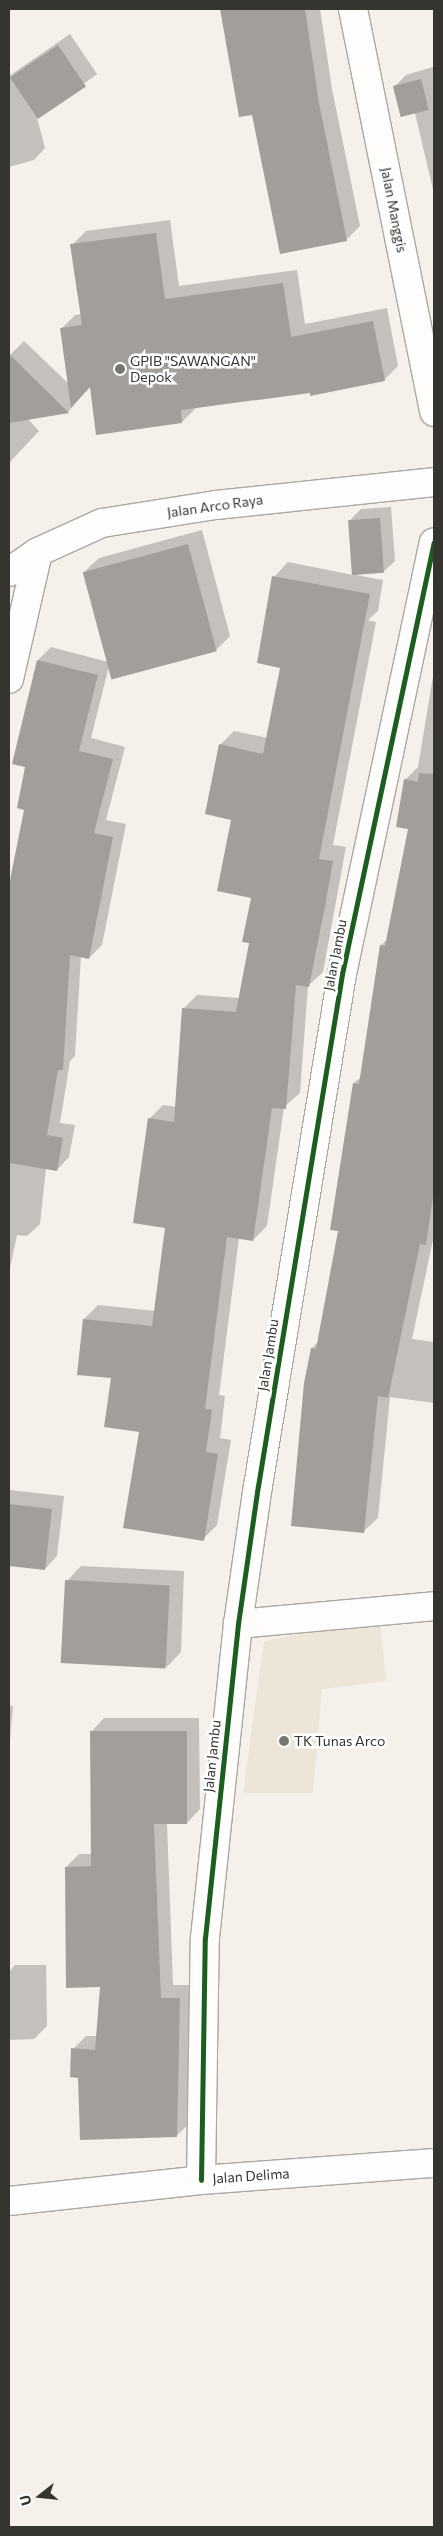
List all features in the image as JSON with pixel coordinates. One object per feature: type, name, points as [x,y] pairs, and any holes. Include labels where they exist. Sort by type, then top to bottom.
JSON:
[{"type":"street","name":"Jalan Manggis","points":[[353,9],[434,412]]},
{"type":"street","name":"Jalan Arco Raya","points":[[9,572],[38,552],[102,523],[216,505],[434,482]]},
{"type":"street","name":"Jalan Jambu","points":[[200,2180],[205,1938],[238,1624],[342,974],[434,543]]},
{"type":"street","points":[[9,679],[38,552]]},
{"type":"street","points":[[238,1624],[434,1606]]},
{"type":"street","name":"Jalan Delima","points":[[9,2201],[200,2180],[434,2163]]},
{"type":"shaded area","name":"TK Tunas Arco","points":[[380,1620],[386,1681],[322,1689],[313,1793],[243,1793],[264,1641]]},
{"type":"building","points":[[220,9],[305,9],[319,103],[347,241],[280,254],[252,115],[239,117]]},
{"type":"building","points":[[58,45],[86,86],[38,119],[10,77]]},
{"type":"building","points":[[421,79],[429,110],[401,117],[393,86]]},
{"type":"building","points":[[156,233],[165,299],[283,283],[291,337],[373,321],[385,381],[310,396],[310,393],[181,410],[182,423],[96,435],[90,387],[71,408],[60,328],[82,325],[70,244]]},
{"type":"building","points":[[9,354],[69,413],[9,423]]},
{"type":"building","points":[[380,518],[384,573],[352,575],[348,520]]},
{"type":"building","points":[[188,544],[217,651],[111,679],[83,572]]},
{"type":"building","points":[[272,576],[370,594],[319,859],[333,861],[325,906],[309,987],[296,985],[286,1109],[272,1108],[253,1241],[227,1237],[205,1409],[212,1410],[206,1452],[218,1454],[204,1541],[123,1528],[139,1432],[104,1427],[111,1378],[77,1375],[83,1319],[152,1326],[165,1228],[133,1223],[148,1118],[174,1122],[182,1008],[236,1012],[249,943],[242,942],[251,898],[217,891],[231,820],[205,814],[219,744],[263,754],[280,668],[257,663]]},
{"type":"building","points":[[37,660],[98,675],[79,751],[113,759],[94,833],[113,837],[89,959],[70,955],[63,1070],[58,1070],[47,1135],[63,1138],[57,1171],[9,1163],[9,885],[24,810],[17,808],[25,767],[12,764]]},
{"type":"building","points":[[419,773],[434,774],[434,1189],[426,1245],[420,1244],[388,1398],[378,1396],[364,1533],[291,1526],[304,1383],[311,1348],[316,1349],[338,1231],[330,1230],[353,1083],[359,1084],[380,945],[385,946],[408,829],[396,827],[404,779],[418,782]]},
{"type":"building","points":[[9,1504],[52,1509],[45,1570],[9,1566]]},
{"type":"building","points":[[65,1580],[170,1585],[166,1668],[61,1663]]},
{"type":"building","points":[[90,1731],[187,1731],[187,1824],[154,1824],[161,1998],[180,1998],[177,2137],[80,2140],[78,2078],[70,2077],[71,2048],[95,2050],[100,1987],[66,1988],[65,1867],[91,1866]]},
{"type":"cycle path","points":[[201,2180],[205,1938],[238,1624],[258,1486],[342,974],[434,543]]},
{"type":"place","name":"GPIB \"SAWANGAN\" Depok","points":[[120,369]]},
{"type":"place","name":"TK Tunas Arco","points":[[284,1741]]}]
